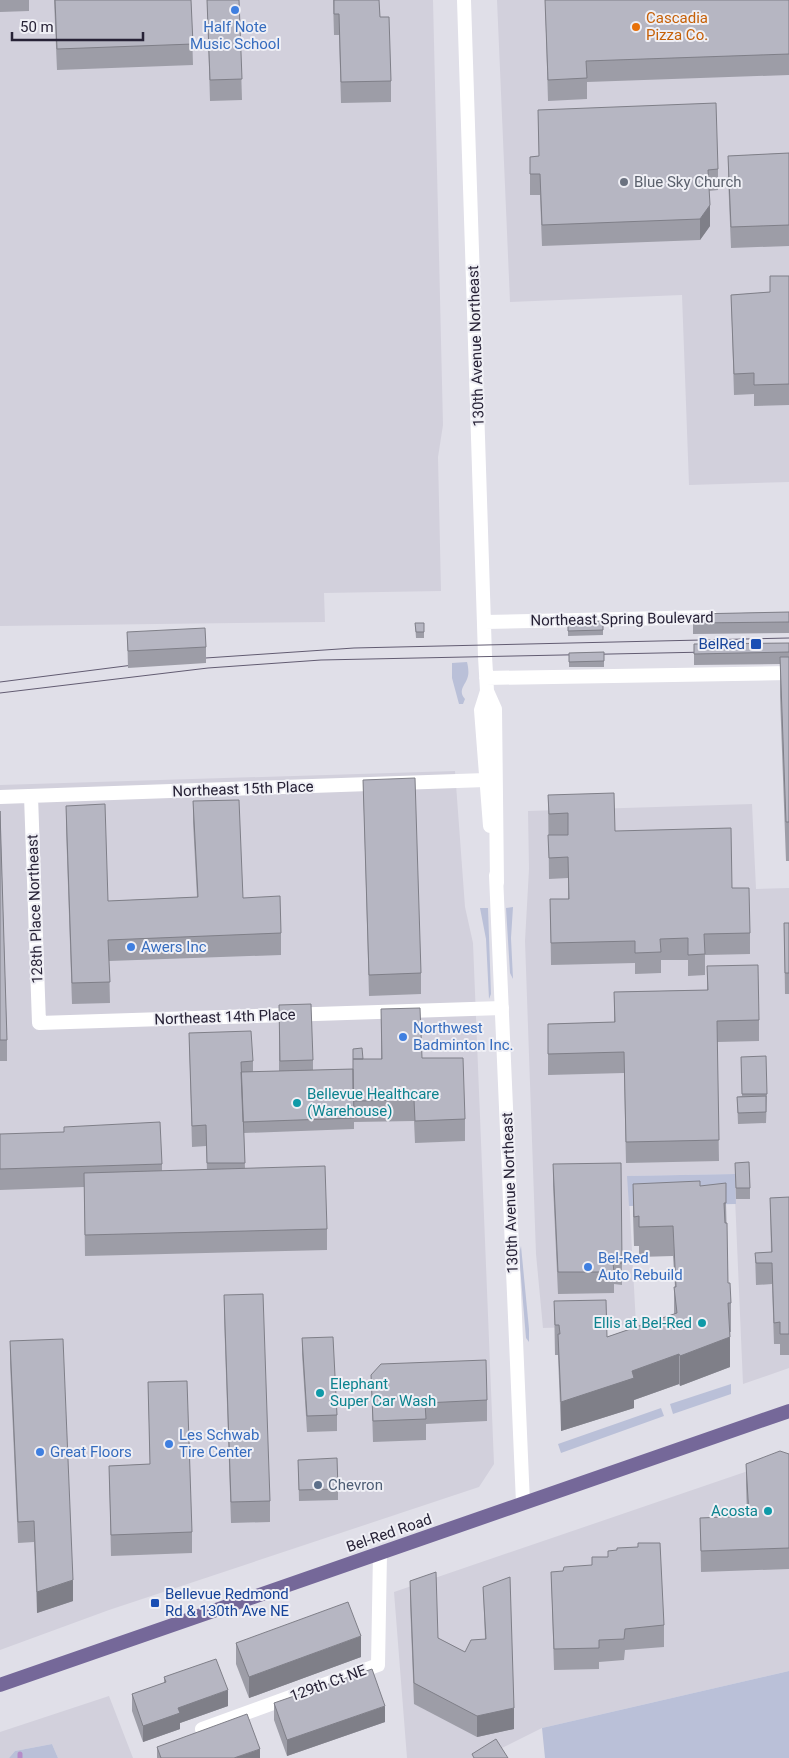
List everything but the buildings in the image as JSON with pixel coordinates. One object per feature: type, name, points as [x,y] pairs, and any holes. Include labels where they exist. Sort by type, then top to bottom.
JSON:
[{"type":"main road","name":"Bel-Red Road","points":[[0,1685],[789,1411]]},
{"type":"street","name":"130th Avenue Northeast","points":[[464,0],[487,684],[481,710],[497,883]]},
{"type":"street","name":"Northeast Spring Boulevard","points":[[485,622],[730,617]]},
{"type":"street","points":[[487,684],[789,673]]},
{"type":"street","name":"130th Avenue Northeast","points":[[487,684],[495,709],[497,883],[524,1503]]},
{"type":"street","name":"Northeast 15th Place","points":[[0,797],[486,780]]},
{"type":"street","name":"128th Place Northeast","points":[[31,796],[39,1023]]},
{"type":"street","name":"Northeast 14th Place","points":[[39,1023],[502,1008]]},
{"type":"street","name":"129th Ct NE","points":[[202,1729],[378,1666],[380,1553]]},
{"type":"shaded area","points":[[0,0],[433,0],[443,425],[438,457],[441,591],[324,593],[325,622],[0,626]]},
{"type":"shaded area","points":[[497,0],[789,0],[789,482],[689,485],[682,295],[510,302]]},
{"type":"shaded area","points":[[467,662],[468,676],[462,690],[465,699],[463,704],[459,704],[452,678],[452,663]]},
{"type":"shaded area","points":[[455,771],[465,907],[473,943],[494,1464],[479,1487],[109,1610],[0,1650],[0,785]]},
{"type":"shaded area","points":[[752,804],[756,889],[789,888],[789,1368],[743,1384],[734,1174],[628,1176],[636,1325],[543,1328],[536,1254],[525,941],[529,869],[528,811]]},
{"type":"shaded area","points":[[513,907],[511,938],[513,979],[510,973],[506,908]]},
{"type":"shaded area","points":[[480,908],[488,908],[491,994],[489,999],[486,939]]},
{"type":"shaded area","points":[[735,1174],[736,1204],[629,1206],[627,1176]]},
{"type":"shaded area","points":[[521,1246],[529,1342],[526,1338],[519,1254]]},
{"type":"shaded area","points":[[731,1384],[731,1394],[673,1414],[670,1404]]},
{"type":"shaded area","points":[[661,1408],[664,1416],[561,1453],[558,1444]]},
{"type":"shaded area","points":[[789,1457],[789,1671],[542,1728],[482,1758],[407,1758],[394,1592]]},
{"type":"shaded area","points":[[789,1671],[789,1758],[545,1758],[542,1728]]},
{"type":"shaded area","points":[[109,1696],[133,1758],[58,1758],[52,1744],[15,1751],[9,1758],[0,1758],[0,1732]]},
{"type":"shaded area","points":[[52,1744],[58,1758],[9,1758],[15,1751]]},
{"type":"tram line","points":[[191,659],[354,648],[789,638]]},
{"type":"tram line","points":[[0,693],[208,668],[321,660],[708,652]]},
{"type":"tram line","points":[[0,682],[141,664]]},
{"type":"place","name":"Half Note Music School","points":[[235,10]]},
{"type":"place","name":"Cascadia Pizza Co.","points":[[636,27]]},
{"type":"place","name":"Blue Sky Church","points":[[624,182]]},
{"type":"place","name":"BelRed","points":[[756,644]]},
{"type":"place","name":"Awers Inc","points":[[131,947]]},
{"type":"place","name":"Northwest Badminton Inc.","points":[[403,1037]]},
{"type":"place","name":"Bellevue Healthcare (Warehouse)","points":[[297,1103]]},
{"type":"place","name":"Bel-Red Auto Rebuild","points":[[588,1267]]},
{"type":"place","name":"Ellis at Bel-Red","points":[[702,1323]]},
{"type":"place","name":"Elephant Super Car Wash","points":[[320,1393]]},
{"type":"place","name":"Les Schwab Tire Center","points":[[169,1444]]},
{"type":"place","name":"Great Floors","points":[[40,1452]]},
{"type":"place","name":"Chevron","points":[[318,1485]]},
{"type":"place","name":"Acosta","points":[[768,1511]]},
{"type":"place","name":"Bellevue Redmond Rd & 130th Ave NE","points":[[155,1603]]}]
